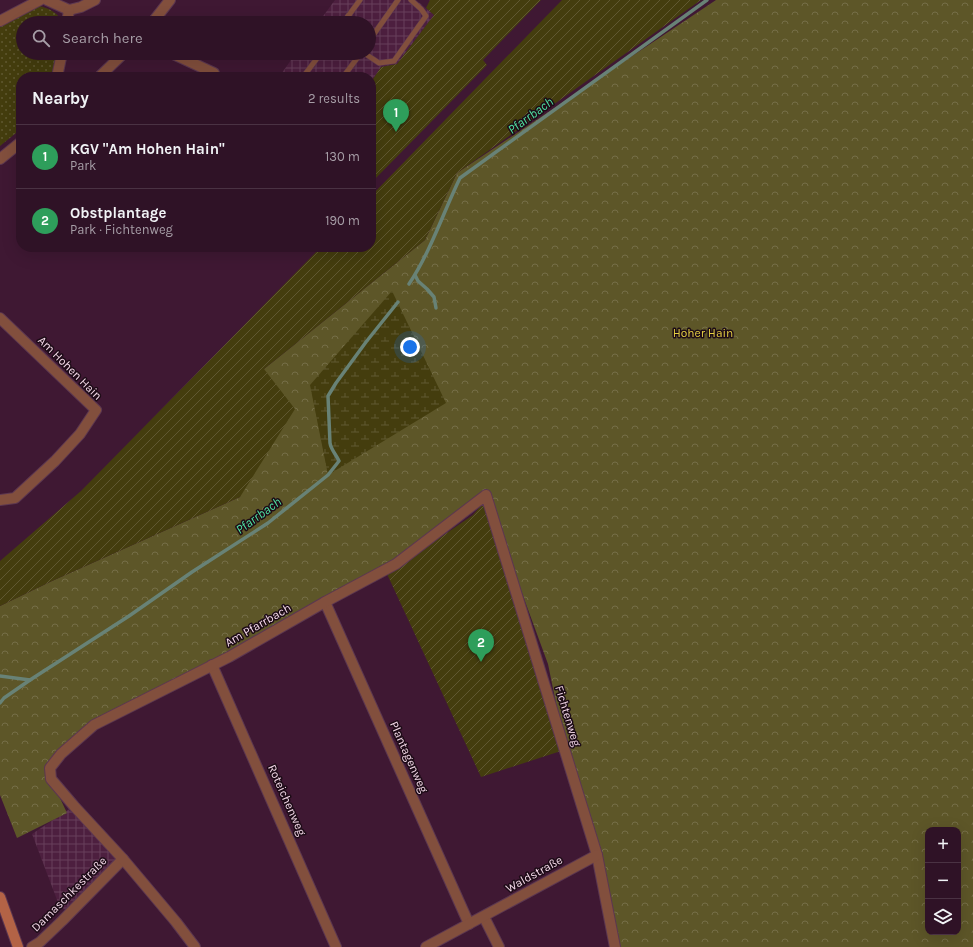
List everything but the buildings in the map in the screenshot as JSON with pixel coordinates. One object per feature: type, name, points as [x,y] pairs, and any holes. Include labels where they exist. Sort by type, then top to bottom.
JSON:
[{"type":"main road","points":[[0,897],[18,947]]},
{"type":"street","points":[[0,21],[40,0]]},
{"type":"street","points":[[47,0],[70,10],[81,7],[95,0]]},
{"type":"street","points":[[157,16],[170,0]]},
{"type":"street","points":[[69,16],[70,10]]},
{"type":"street","points":[[58,72],[61,60]]},
{"type":"street","points":[[104,72],[117,60]]},
{"type":"street","points":[[186,60],[212,72]]},
{"type":"street","points":[[0,159],[16,146]]},
{"type":"street","name":"Am Hohen Hain","points":[[0,318],[96,410],[80,434],[55,461],[15,498],[0,500]]},
{"type":"street","name":"Am Pfarrbach","points":[[51,779],[50,768],[61,754],[94,725],[229,656],[396,564],[486,495]]},
{"type":"street","name":"Fichtenweg","points":[[486,495],[597,855],[615,947]]},
{"type":"street","name":"Plantagenweg","points":[[325,602],[469,924]]},
{"type":"street","name":"Roteichenweg","points":[[212,665],[336,947]]},
{"type":"street","name":"Damaschkestraße","points":[[51,779],[123,859],[195,947]]},
{"type":"street","name":"Waldstraße","points":[[426,947],[597,855]]},
{"type":"street","name":"Damaschkestraße","points":[[32,947],[40,942],[62,921],[123,859]]},
{"type":"street","points":[[484,917],[499,947]]},
{"type":"lane","points":[[348,16],[360,0]]},
{"type":"lane","points":[[376,27],[398,0]]},
{"type":"lane","points":[[374,60],[379,63],[394,61],[426,16],[411,0]]},
{"type":"lane","points":[[307,72],[316,60]]},
{"type":"lane","points":[[348,72],[356,60]]},
{"type":"shaded area","points":[[335,0],[416,0],[434,15],[397,64],[381,67],[376,74],[376,72],[283,72],[291,60],[376,60],[376,16],[323,16]]},
{"type":"shaded area","points":[[74,806],[123,859],[69,913],[59,905],[32,834]]},
{"type":"green space","points":[[430,0],[541,0],[483,60],[487,65],[376,178],[376,74],[381,67],[397,64],[434,15],[426,8]]},
{"type":"green space","points":[[562,0],[701,0],[457,173],[425,240],[264,369],[295,409],[240,497],[52,581],[0,606],[0,561],[81,491],[316,252],[376,252],[376,191]]},
{"type":"green space","name":"Hoher Hain","points":[[716,0],[973,0],[973,947],[615,947],[566,752],[548,664],[486,495],[396,564],[94,725],[61,754],[51,779],[67,813],[17,838],[0,795],[0,606],[52,581],[240,497],[264,369],[425,240],[457,173]]},
{"type":"green space","points":[[40,6],[54,12],[58,16],[17,16]]},
{"type":"green space","points":[[16,17],[16,60],[56,60],[54,72],[16,72],[16,133],[0,146],[0,24]]},
{"type":"green space","points":[[392,291],[446,403],[328,475],[310,385]]},
{"type":"green space","points":[[485,501],[561,751],[481,777],[387,574],[473,515]]},
{"type":"waterway","name":"Pfarrbach","points":[[409,284],[424,258],[460,178],[707,0]]},
{"type":"waterway","points":[[415,275],[418,281],[434,297],[436,308]]},
{"type":"waterway","name":"Pfarrbach","points":[[0,703],[4,698],[30,680],[268,523],[328,475],[339,461],[331,448],[330,443],[328,396],[366,342],[398,302]]},
{"type":"waterway","name":"Pfarrbach","points":[[0,676],[30,680]]},
{"type":"place","name":"KGV \"Am Hohen Hain\"","points":[[396,132]]},
{"type":"place","name":"Obstplantage","points":[[481,662]]}]
